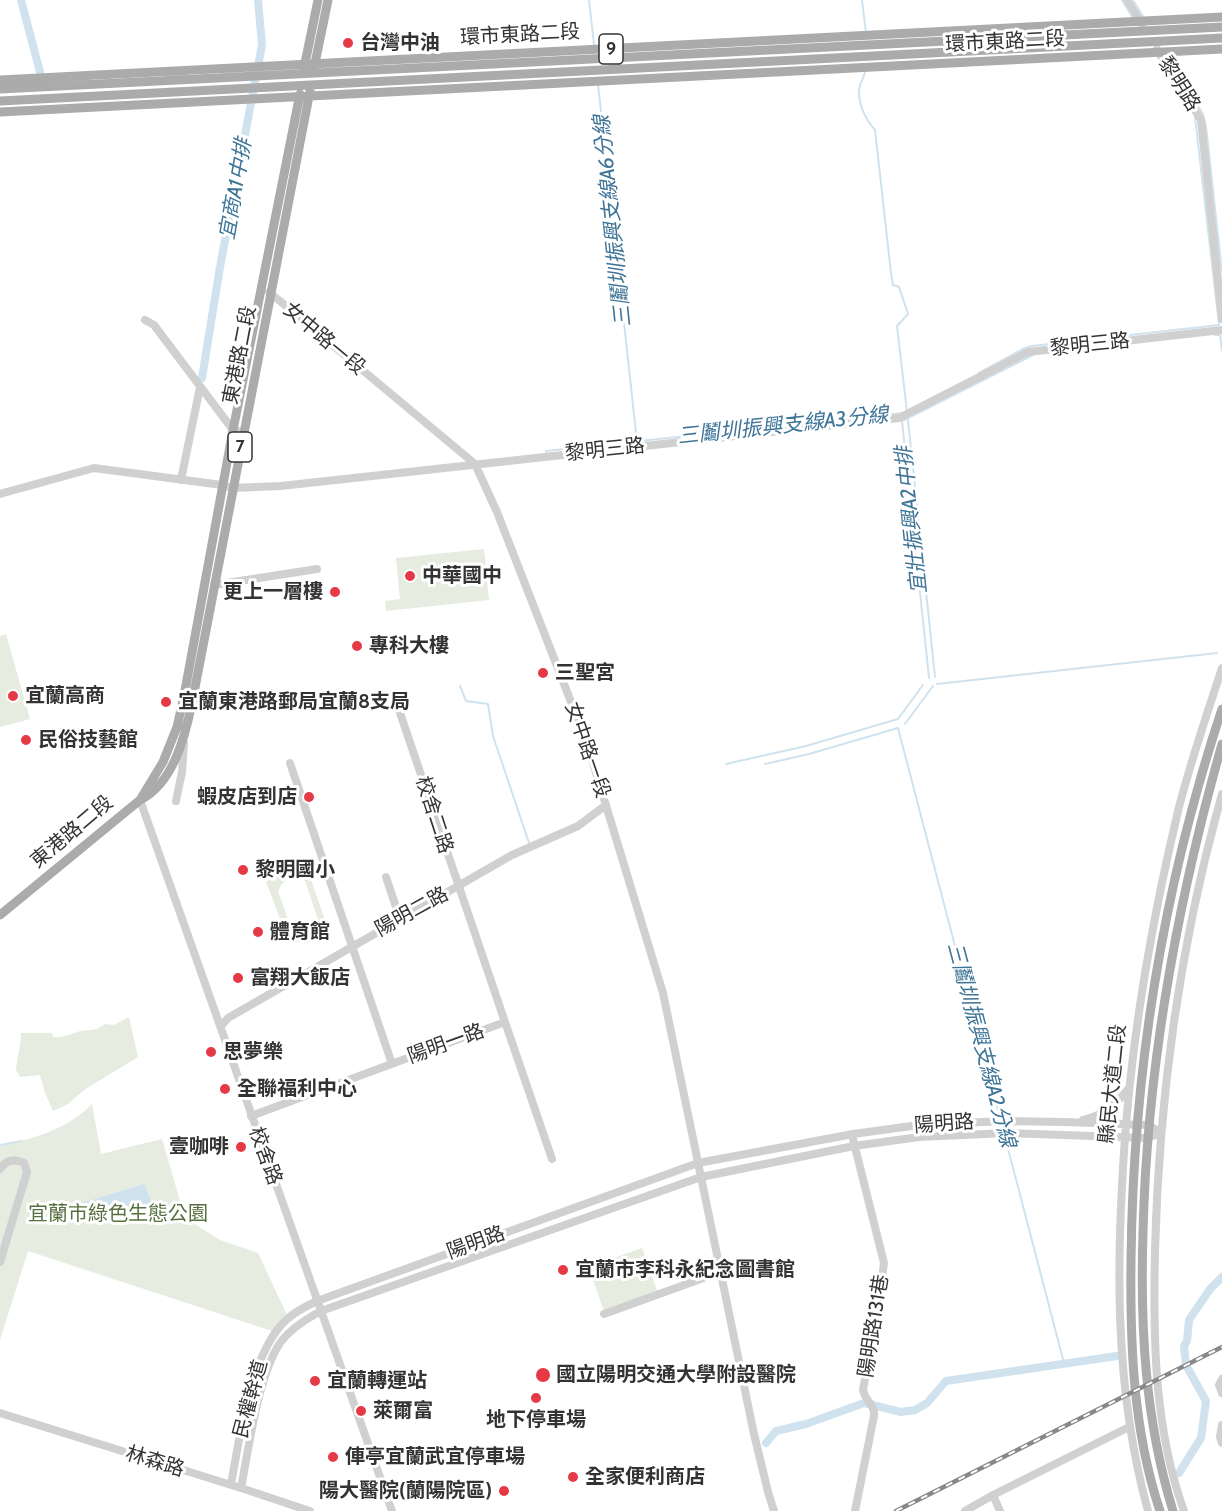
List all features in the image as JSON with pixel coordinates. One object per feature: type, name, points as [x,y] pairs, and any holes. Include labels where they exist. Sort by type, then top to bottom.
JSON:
[{"type":"main road","name":"7","points":[[308,76],[318,0]]},
{"type":"main road","name":"7","points":[[308,76],[328,0]]},
{"type":"main road","name":"環市東路二段","points":[[0,101],[64,98],[308,76],[1222,17]]},
{"type":"main road","name":"環市東路二段","points":[[308,76],[1222,27]]},
{"type":"main road","name":"環市東路二段","points":[[0,80],[63,81],[308,76],[1222,38]]},
{"type":"main road","name":"環市東路二段","points":[[0,112],[1222,49]]},
{"type":"main road","name":"東港路二段","points":[[140,800],[163,762],[177,727],[227,487],[243,432],[308,76]]},
{"type":"main road","name":"環市東路二段","points":[[0,89],[63,81]]},
{"type":"main road","points":[[63,81],[65,109]]},
{"type":"main road","name":"東港路二段","points":[[0,915],[140,800],[150,795],[166,775],[184,734],[214,585],[233,430],[262,285],[304,97]]},
{"type":"main road","name":"縣民大道二段","points":[[1160,1511],[1139,1421],[1132,1356],[1130,1137],[1166,922],[1188,822],[1222,709]]},
{"type":"main road","name":"縣民大道二段","points":[[1173,1511],[1153,1428],[1146,1385],[1142,1269],[1147,1138],[1165,994],[1178,921],[1200,822],[1222,744]]},
{"type":"street","name":"黎明路","points":[[1127,0],[1201,120],[1222,319]]},
{"type":"street","name":"女中路一段","points":[[262,285],[475,464],[513,552],[587,743],[663,993],[754,1434],[774,1511]]},
{"type":"street","points":[[145,321],[154,325],[233,430],[243,432]]},
{"type":"street","name":"黎明三路","points":[[0,494],[94,468],[227,487],[293,484],[904,417],[1028,352],[1222,330]]},
{"type":"street","points":[[181,480],[200,387]]},
{"type":"street","points":[[214,585],[317,569]]},
{"type":"street","name":"縣民大道二段","points":[[1132,1125],[1129,1088],[1154,923],[1180,806],[1222,668]]},
{"type":"street","name":"校舍二路","points":[[399,710],[505,1022]]},
{"type":"street","points":[[176,801],[182,772],[184,734]]},
{"type":"street","points":[[290,763],[350,946],[392,1064]]},
{"type":"street","points":[[1184,1511],[1167,1444],[1156,1375],[1154,1295],[1157,1188],[1168,1058],[1177,995],[1201,872],[1222,794]]},
{"type":"street","name":"校舍路","points":[[140,800],[392,1511]]},
{"type":"street","name":"陽明二路","points":[[221,1026],[228,1018],[350,946],[512,855],[578,826],[606,805]]},
{"type":"street","points":[[386,877],[400,919]]},
{"type":"street","points":[[1154,923],[1166,922]]},
{"type":"street","name":"陽明一路","points":[[251,1116],[505,1022],[552,1159]]},
{"type":"street","points":[[1064,1122],[1101,1114],[1112,1107],[1129,1088]]},
{"type":"street","name":"陽明路","points":[[317,1301],[698,1163],[853,1134],[919,1125],[1004,1121],[1149,1125]]},
{"type":"street","points":[[1149,1125],[1161,1133]]},
{"type":"street","name":"陽明路","points":[[321,1311],[701,1177],[854,1142],[974,1134],[1147,1138],[1161,1133]]},
{"type":"street","name":"縣民大道二段","points":[[1130,1137],[1121,1192],[1120,1347],[1130,1427],[1139,1479],[1148,1511]]},
{"type":"street","name":"陽明路131巷","points":[[854,1142],[884,1263],[879,1307],[863,1390],[866,1399],[873,1406],[874,1416],[855,1511]]},
{"type":"street","points":[[0,1169],[8,1161],[14,1160],[24,1163],[27,1172],[0,1262]]},
{"type":"street","points":[[604,1314],[720,1272]]},
{"type":"street","name":"民權幹道","points":[[231,1484],[246,1410],[266,1349],[272,1337],[287,1319],[317,1301]]},
{"type":"street","name":"民權幹道","points":[[241,1488],[256,1412],[273,1358],[285,1337],[301,1323],[321,1311]]},
{"type":"street","points":[[1221,1380],[1219,1385],[1222,1392]]},
{"type":"street","name":"林森路","points":[[0,1413],[231,1484],[310,1511]]},
{"type":"street","points":[[1222,1425],[1220,1437],[1222,1443]]},
{"type":"street","points":[[965,1511],[1130,1427]]},
{"type":"street","points":[[993,1495],[1000,1511]]},
{"type":"street","points":[[1168,1496],[1184,1511]]},
{"type":"green space","points":[[484,549],[489,600],[386,611],[385,601],[400,599],[396,558]]},
{"type":"green space","points":[[6,634],[30,719],[0,727],[0,636]]},
{"type":"green space","points":[[291,871],[310,877],[326,923],[319,935],[310,942],[299,943],[287,937],[266,882],[272,878],[275,882],[277,876]],"holes":[[[288,878],[299,878],[305,881],[319,922],[319,925],[308,936],[300,936],[292,931],[278,891]]]},
{"type":"green space","points":[[129,1017],[138,1057],[84,1090],[68,1104],[53,1111],[40,1075],[20,1077],[16,1070],[21,1033],[52,1033],[53,1037],[63,1037],[105,1024],[114,1025]]},
{"type":"green space","name":"宜蘭市綠色生態公園","points":[[92,1104],[101,1154],[162,1139],[185,1218],[220,1240],[258,1253],[287,1315],[272,1331],[28,1251],[0,1340],[0,1146],[61,1127]]},
{"type":"green space","points":[[642,1248],[658,1293],[604,1312],[589,1267]]},
{"type":"water","points":[[144,1184],[156,1212],[100,1208],[82,1203]]},
{"type":"waterway","points":[[21,0],[40,72]]},
{"type":"waterway","name":"宜商A1中排","points":[[202,378],[220,267],[262,45],[258,0]]},
{"type":"waterway","name":"三鬮圳振興支線A6分線","points":[[589,0],[594,45]]},
{"type":"waterway","points":[[862,0],[866,33]]},
{"type":"waterway","points":[[1122,0],[1133,18]]},
{"type":"waterway","points":[[1133,0],[1144,18]]},
{"type":"waterway","points":[[1157,56],[1171,79]]},
{"type":"waterway","points":[[1167,56],[1203,114],[1222,272]]},
{"type":"waterway","points":[[865,72],[859,91],[860,103],[875,130],[893,285],[899,287],[908,314],[897,326],[907,412]]},
{"type":"waterway","name":"三鬮圳振興支線A6分線","points":[[598,84],[637,442]]},
{"type":"waterway","name":"三鬮圳振興支線A3分線","points":[[979,373],[1032,346],[1219,325],[1195,117]]},
{"type":"waterway","name":"宜壯振興A2中排","points":[[1215,335],[1220,335],[1222,350]]},
{"type":"waterway","name":"宜壯振興A2中排","points":[[929,678],[902,421],[1033,355]]},
{"type":"waterway","name":"三鬮圳振興支線A3分線","points":[[546,452],[903,413]]},
{"type":"waterway","name":"三鬮圳振興支線A2分線","points":[[908,420],[935,677]]},
{"type":"waterway","points":[[937,684],[1217,653]]},
{"type":"waterway","points":[[726,764],[806,746],[898,719],[923,685]]},
{"type":"waterway","name":"三鬮圳振興支線A3分線","points":[[460,686],[466,701],[488,704],[493,736],[529,843]]},
{"type":"waterway","name":"三鬮圳振興支線A2分線","points":[[905,724],[933,686]]},
{"type":"waterway","name":"三鬮圳振興支線A2分線","points":[[765,764],[809,754],[898,728],[1064,1363]]},
{"type":"waterway","points":[[0,1145],[22,1141]]},
{"type":"waterway","points":[[1179,1473],[1201,1438],[1206,1401],[1186,1365],[1184,1346],[1187,1341],[1189,1320],[1210,1289],[1222,1277]]},
{"type":"waterway","points":[[766,1443],[776,1431],[806,1424],[864,1403],[901,1412],[915,1410],[927,1403],[946,1381],[1117,1356]]},
{"type":"railway","points":[[896,1511],[1222,1347]]},
{"type":"place","name":"台灣中油","points":[[348,43]]},
{"type":"place","name":"中華國中","points":[[410,576]]},
{"type":"place","name":"更上一層樓","points":[[335,592]]},
{"type":"place","name":"專科大樓","points":[[357,646]]},
{"type":"place","name":"三聖宮","points":[[543,673]]},
{"type":"place","name":"宜蘭高商","points":[[13,696]]},
{"type":"place","name":"宜蘭東港路郵局宜蘭8支局","points":[[166,702]]},
{"type":"place","name":"民俗技藝館","points":[[26,740]]},
{"type":"place","name":"蝦皮店到店","points":[[309,797]]},
{"type":"place","name":"黎明國小","points":[[243,870]]},
{"type":"place","name":"體育館","points":[[258,932]]},
{"type":"place","name":"富翔大飯店","points":[[238,978]]},
{"type":"place","name":"思夢樂","points":[[211,1052]]},
{"type":"place","name":"全聯福利中心","points":[[225,1089]]},
{"type":"place","name":"壹咖啡","points":[[241,1147]]},
{"type":"place","name":"宜蘭市李科永紀念圖書館","points":[[563,1270]]},
{"type":"place","name":"國立陽明交通大學附設醫院","points":[[543,1375]]},
{"type":"place","name":"宜蘭轉運站","points":[[315,1381]]},
{"type":"place","name":"地下停車場","points":[[536,1398]]},
{"type":"place","name":"萊爾富","points":[[361,1411]]},
{"type":"place","name":"俥亭宜蘭武宜停車場","points":[[333,1457]]},
{"type":"place","name":"全家便利商店","points":[[573,1477]]},
{"type":"place","name":"陽大醫院(蘭陽院區)","points":[[504,1491]]}]
